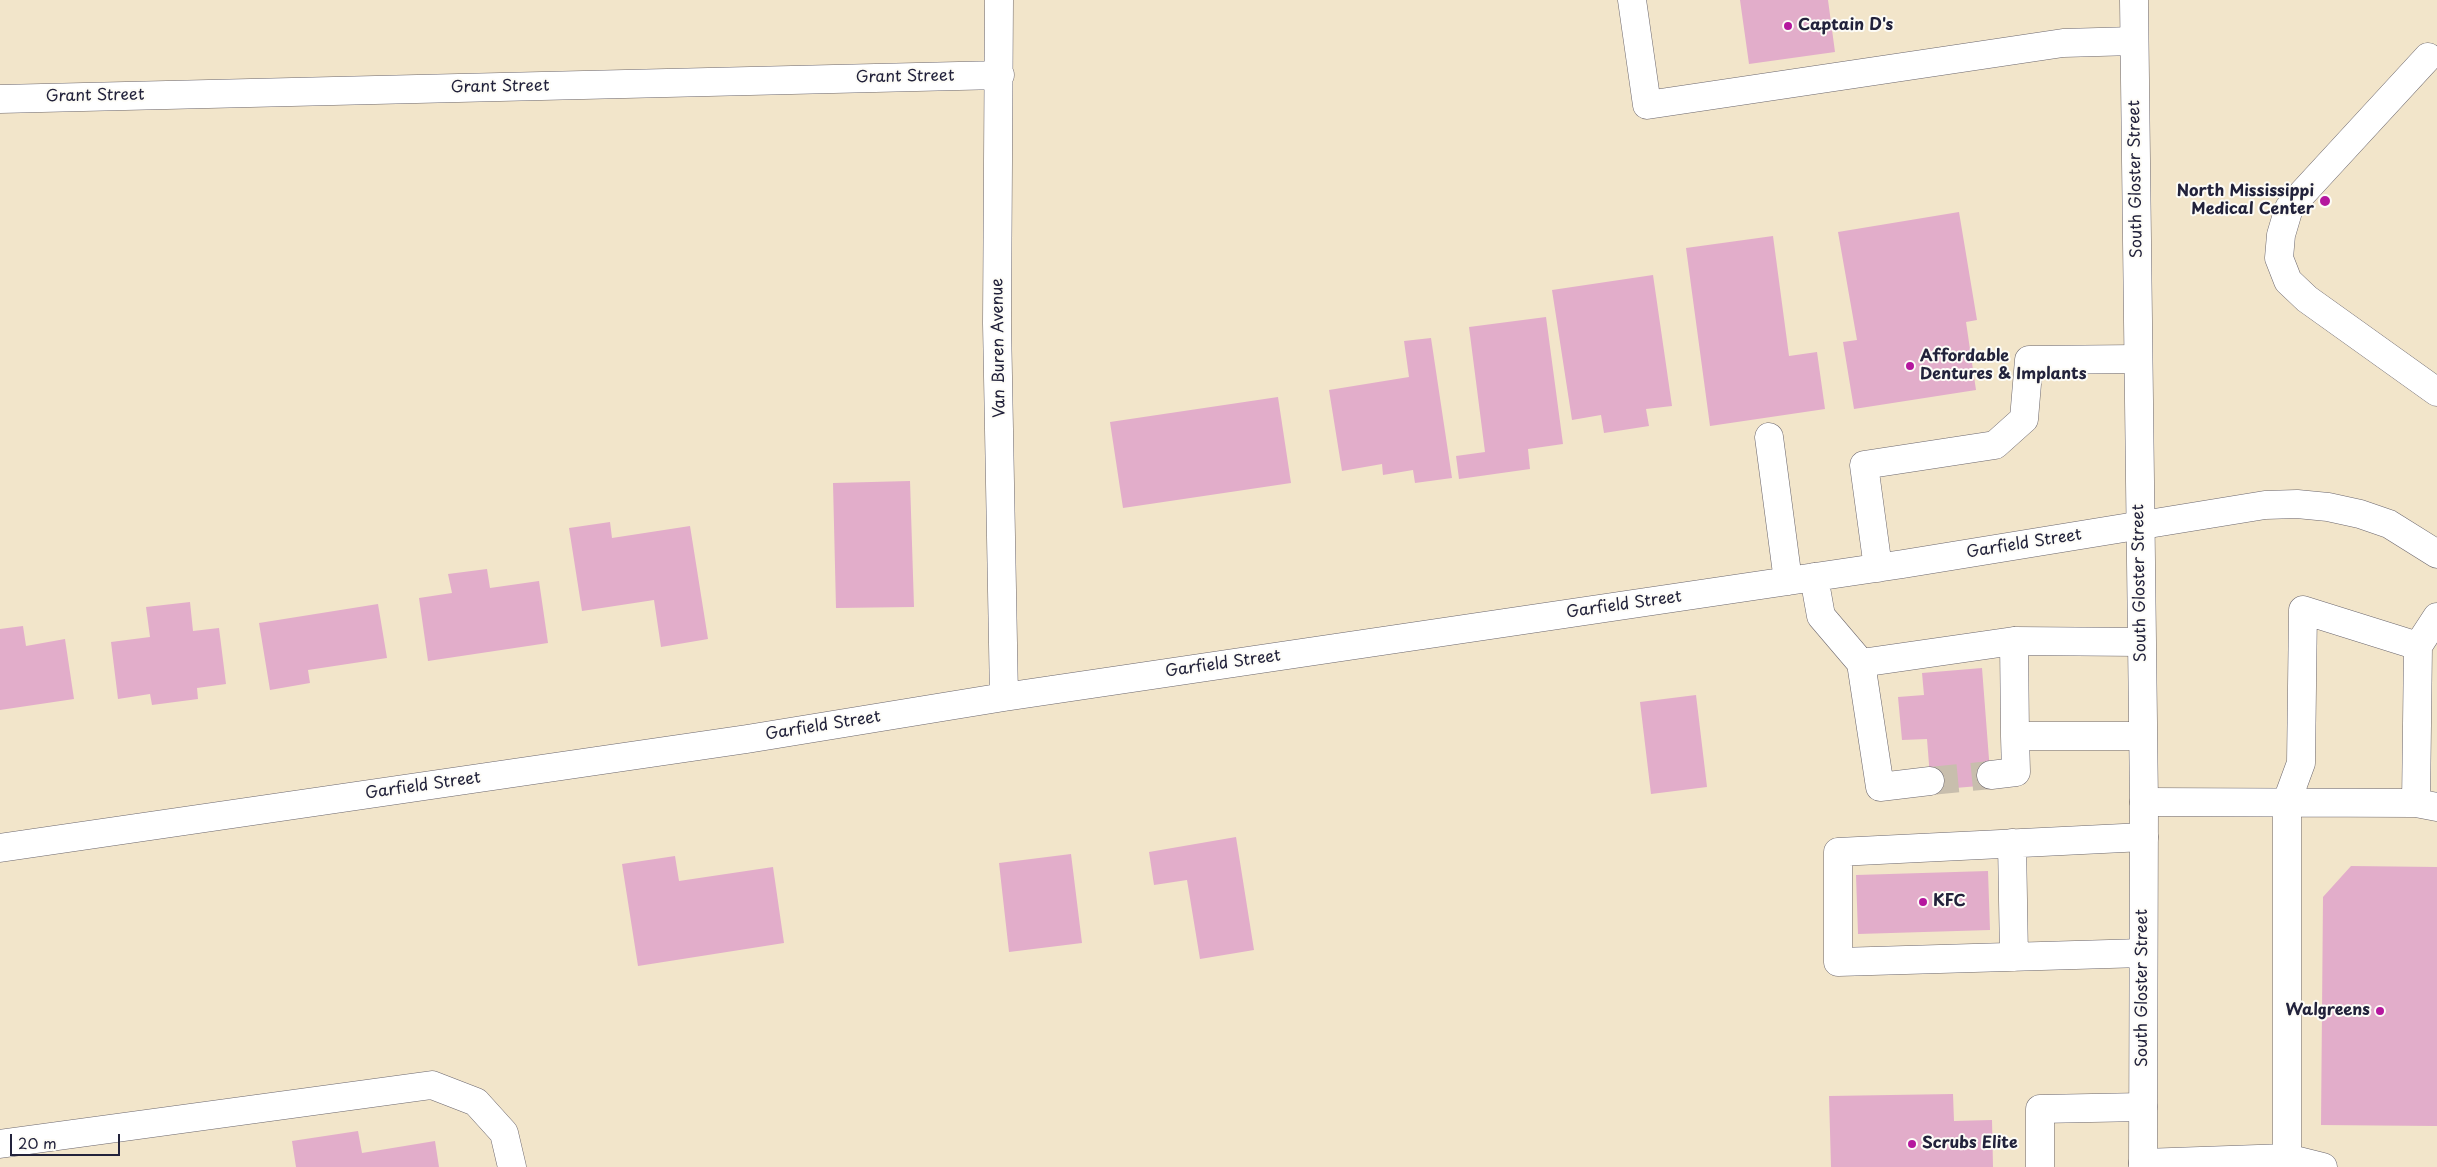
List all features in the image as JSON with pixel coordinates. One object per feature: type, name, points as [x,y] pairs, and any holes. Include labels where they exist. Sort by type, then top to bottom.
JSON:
[{"type":"street","name":"Van Buren Avenue","points":[[999,0],[997,322],[1004,696]]},
{"type":"street","points":[[1632,0],[1646,105],[2062,43],[2134,41]]},
{"type":"street","name":"South Gloster Street","points":[[2134,0],[2139,526],[2144,802],[2144,1165]]},
{"type":"street","points":[[2428,57],[2289,208],[2281,235],[2279,258],[2288,281],[2307,298],[2437,392]]},
{"type":"street","name":"Grant Street","points":[[0,98],[1000,75]]},
{"type":"street","points":[[1878,568],[1864,464],[1995,446],[2024,419],[2029,360],[2138,359]]},
{"type":"street","points":[[1768,436],[1788,581]]},
{"type":"street","name":"Garfield Street","points":[[0,848],[747,739],[1004,696],[1878,568],[2265,505],[2320,507],[2360,514],[2389,524],[2437,554]]},
{"type":"street","points":[[1814,577],[1821,616],[1861,662],[1880,787],[1930,781]]},
{"type":"street","points":[[2288,1158],[2287,801],[2301,763],[2303,610],[2418,646]]},
{"type":"street","points":[[2144,802],[2287,801],[2426,805],[2418,646],[2437,617]]},
{"type":"street","points":[[1990,775],[2016,772],[2014,641]]},
{"type":"street","points":[[1861,662],[2014,641],[2141,642]]},
{"type":"street","points":[[2015,736],[2142,736]]},
{"type":"street","points":[[2143,953],[1838,962],[1838,852],[2144,836]]},
{"type":"street","points":[[2012,843],[2014,957]]},
{"type":"street","points":[[0,1144],[432,1085],[476,1102],[504,1133],[512,1167]]},
{"type":"street","points":[[2040,1167],[2040,1109],[2143,1107]]},
{"type":"street","points":[[2144,1165],[2288,1158],[2323,1167]]},
{"type":"building","name":"Captain D's","points":[[1740,0],[1828,0],[1835,52],[1749,64]]},
{"type":"building","points":[[1959,212],[1977,320],[1966,322],[1976,390],[1854,409],[1843,342],[1857,340],[1838,232]]},
{"type":"building","points":[[1773,236],[1789,356],[1817,352],[1825,409],[1710,426],[1686,248]]},
{"type":"building","points":[[1653,275],[1672,406],[1646,409],[1649,426],[1604,433],[1601,415],[1572,420],[1552,290]]},
{"type":"building","points":[[1546,317],[1563,444],[1528,449],[1530,469],[1459,479],[1456,456],[1485,452],[1469,327]]},
{"type":"building","points":[[1431,338],[1452,478],[1415,483],[1413,470],[1383,475],[1382,464],[1342,471],[1329,390],[1409,377],[1404,341]]},
{"type":"building","points":[[1278,397],[1291,483],[1123,508],[1110,422]]},
{"type":"building","points":[[910,481],[914,607],[836,608],[833,483]]},
{"type":"building","points":[[610,522],[612,538],[690,526],[708,639],[661,647],[654,600],[582,611],[569,528]]},
{"type":"building","points":[[487,569],[490,588],[539,581],[548,643],[428,661],[419,598],[452,593],[448,574]]},
{"type":"building","points":[[190,602],[193,631],[219,628],[226,684],[197,688],[198,699],[152,705],[150,694],[118,699],[111,642],[150,637],[146,607]]},
{"type":"building","points":[[378,604],[387,658],[308,670],[310,683],[270,690],[259,623]]},
{"type":"building","points":[[23,626],[26,646],[65,639],[74,699],[0,710],[0,629]]},
{"type":"building","points":[[1982,668],[1991,785],[1931,790],[1927,739],[1902,740],[1898,697],[1924,695],[1922,673]]},
{"type":"building","points":[[1696,695],[1707,787],[1651,794],[1640,702]]},
{"type":"building","points":[[1236,837],[1254,950],[1200,959],[1187,880],[1154,885],[1149,852]]},
{"type":"building","points":[[1071,854],[1082,943],[1009,952],[999,863]]},
{"type":"building","points":[[675,856],[679,881],[773,867],[784,943],[638,966],[622,864]]},
{"type":"building","name":"Walgreens","points":[[2351,866],[2437,867],[2437,1126],[2321,1125],[2323,897]]},
{"type":"building","name":"KFC","points":[[1988,871],[1990,930],[1858,934],[1856,875]]},
{"type":"building","name":"Scrubs Elite","points":[[1953,1094],[1954,1121],[1992,1120],[1993,1167],[1831,1167],[1829,1096]]},
{"type":"building","points":[[358,1131],[362,1153],[435,1141],[439,1167],[296,1167],[292,1141]]},
{"type":"tunnel","points":[[1930,781],[1991,775]]},
{"type":"place","name":"Captain D's","points":[[1788,26]]},
{"type":"place","name":"North Mississippi Medical Center","points":[[2325,201]]},
{"type":"place","name":"Affordable Dentures & Implants","points":[[1910,366]]},
{"type":"place","name":"KFC","points":[[1923,902]]},
{"type":"place","name":"Walgreens","points":[[2380,1011]]},
{"type":"place","name":"Scrubs Elite","points":[[1912,1144]]}]
